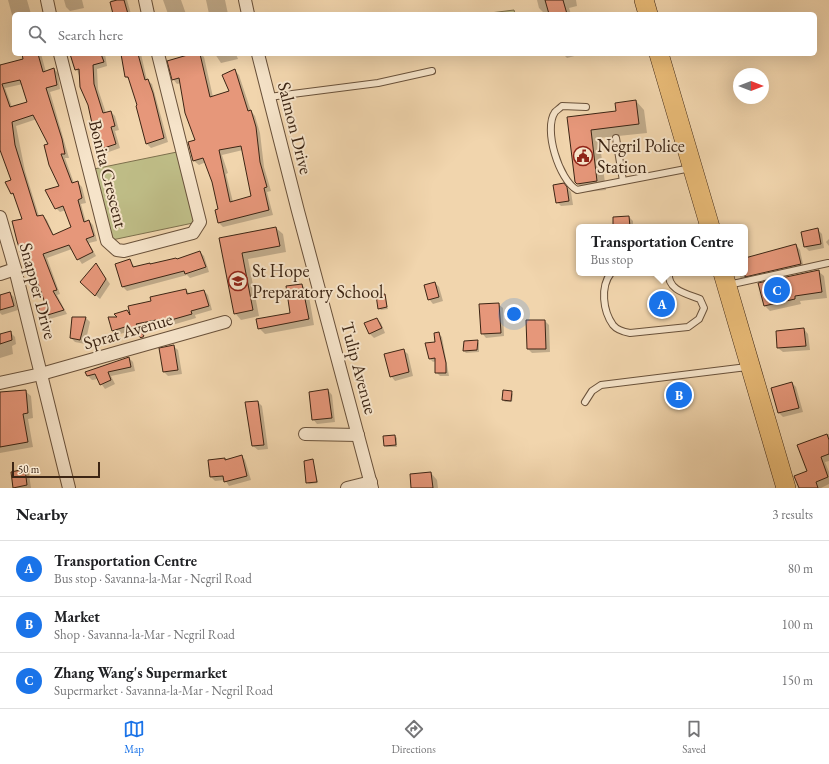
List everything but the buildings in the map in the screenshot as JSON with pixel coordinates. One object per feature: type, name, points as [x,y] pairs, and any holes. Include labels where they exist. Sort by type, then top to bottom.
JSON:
[{"type":"main road","points":[[644,0],[647,12]]},
{"type":"main road","points":[[660,56],[709,224]]},
{"type":"main road","points":[[725,279],[786,488]]},
{"type":"street","points":[[47,0],[50,12]]},
{"type":"street","points":[[145,0],[148,12]]},
{"type":"street","points":[[245,0],[248,12]]},
{"type":"street","name":"Bonita Crescent","points":[[61,56],[107,241],[118,250],[124,251],[193,233],[200,222],[158,56]]},
{"type":"street","name":"Salmon Drive","points":[[259,56],[298,211]]},
{"type":"street","name":"Tulip Avenue","points":[[298,211],[371,485]]},
{"type":"street","name":"Snapper Drive","points":[[0,217],[15,269],[69,488]]},
{"type":"street","points":[[0,274],[15,269]]},
{"type":"street","name":"Sprat Avenue","points":[[0,383],[41,374],[225,322]]},
{"type":"street","points":[[305,434],[358,435]]},
{"type":"street","points":[[347,488],[371,485]]},
{"type":"lane","points":[[269,97],[378,83],[432,71]]},
{"type":"lane","points":[[586,107],[562,106],[555,112],[551,123],[557,165],[567,182],[577,190],[693,168]]},
{"type":"lane","points":[[616,138],[623,181]]},
{"type":"lane","points":[[748,275],[828,263]]},
{"type":"lane","points":[[609,276],[605,289],[604,304],[613,325],[621,331],[630,333],[688,327],[699,319],[704,308],[700,299],[672,287],[668,279],[668,276]]},
{"type":"lane","points":[[725,279],[744,276]]},
{"type":"lane","points":[[585,402],[592,391],[601,385],[751,367]]},
{"type":"shaded area","points":[[514,10],[514,12],[498,12]]},
{"type":"shaded area","points":[[177,152],[194,218],[193,223],[112,240],[94,169]]},
{"type":"place","name":"Negril Police Station","points":[[583,156]]},
{"type":"place","name":"St Hope Preparatory School","points":[[238,281]]},
{"type":"place","name":"Zhang Wang's Supermarket","points":[[777,290]]},
{"type":"place","name":"Transportation Centre","points":[[662,304]]},
{"type":"place","name":"Market","points":[[679,395]]}]
